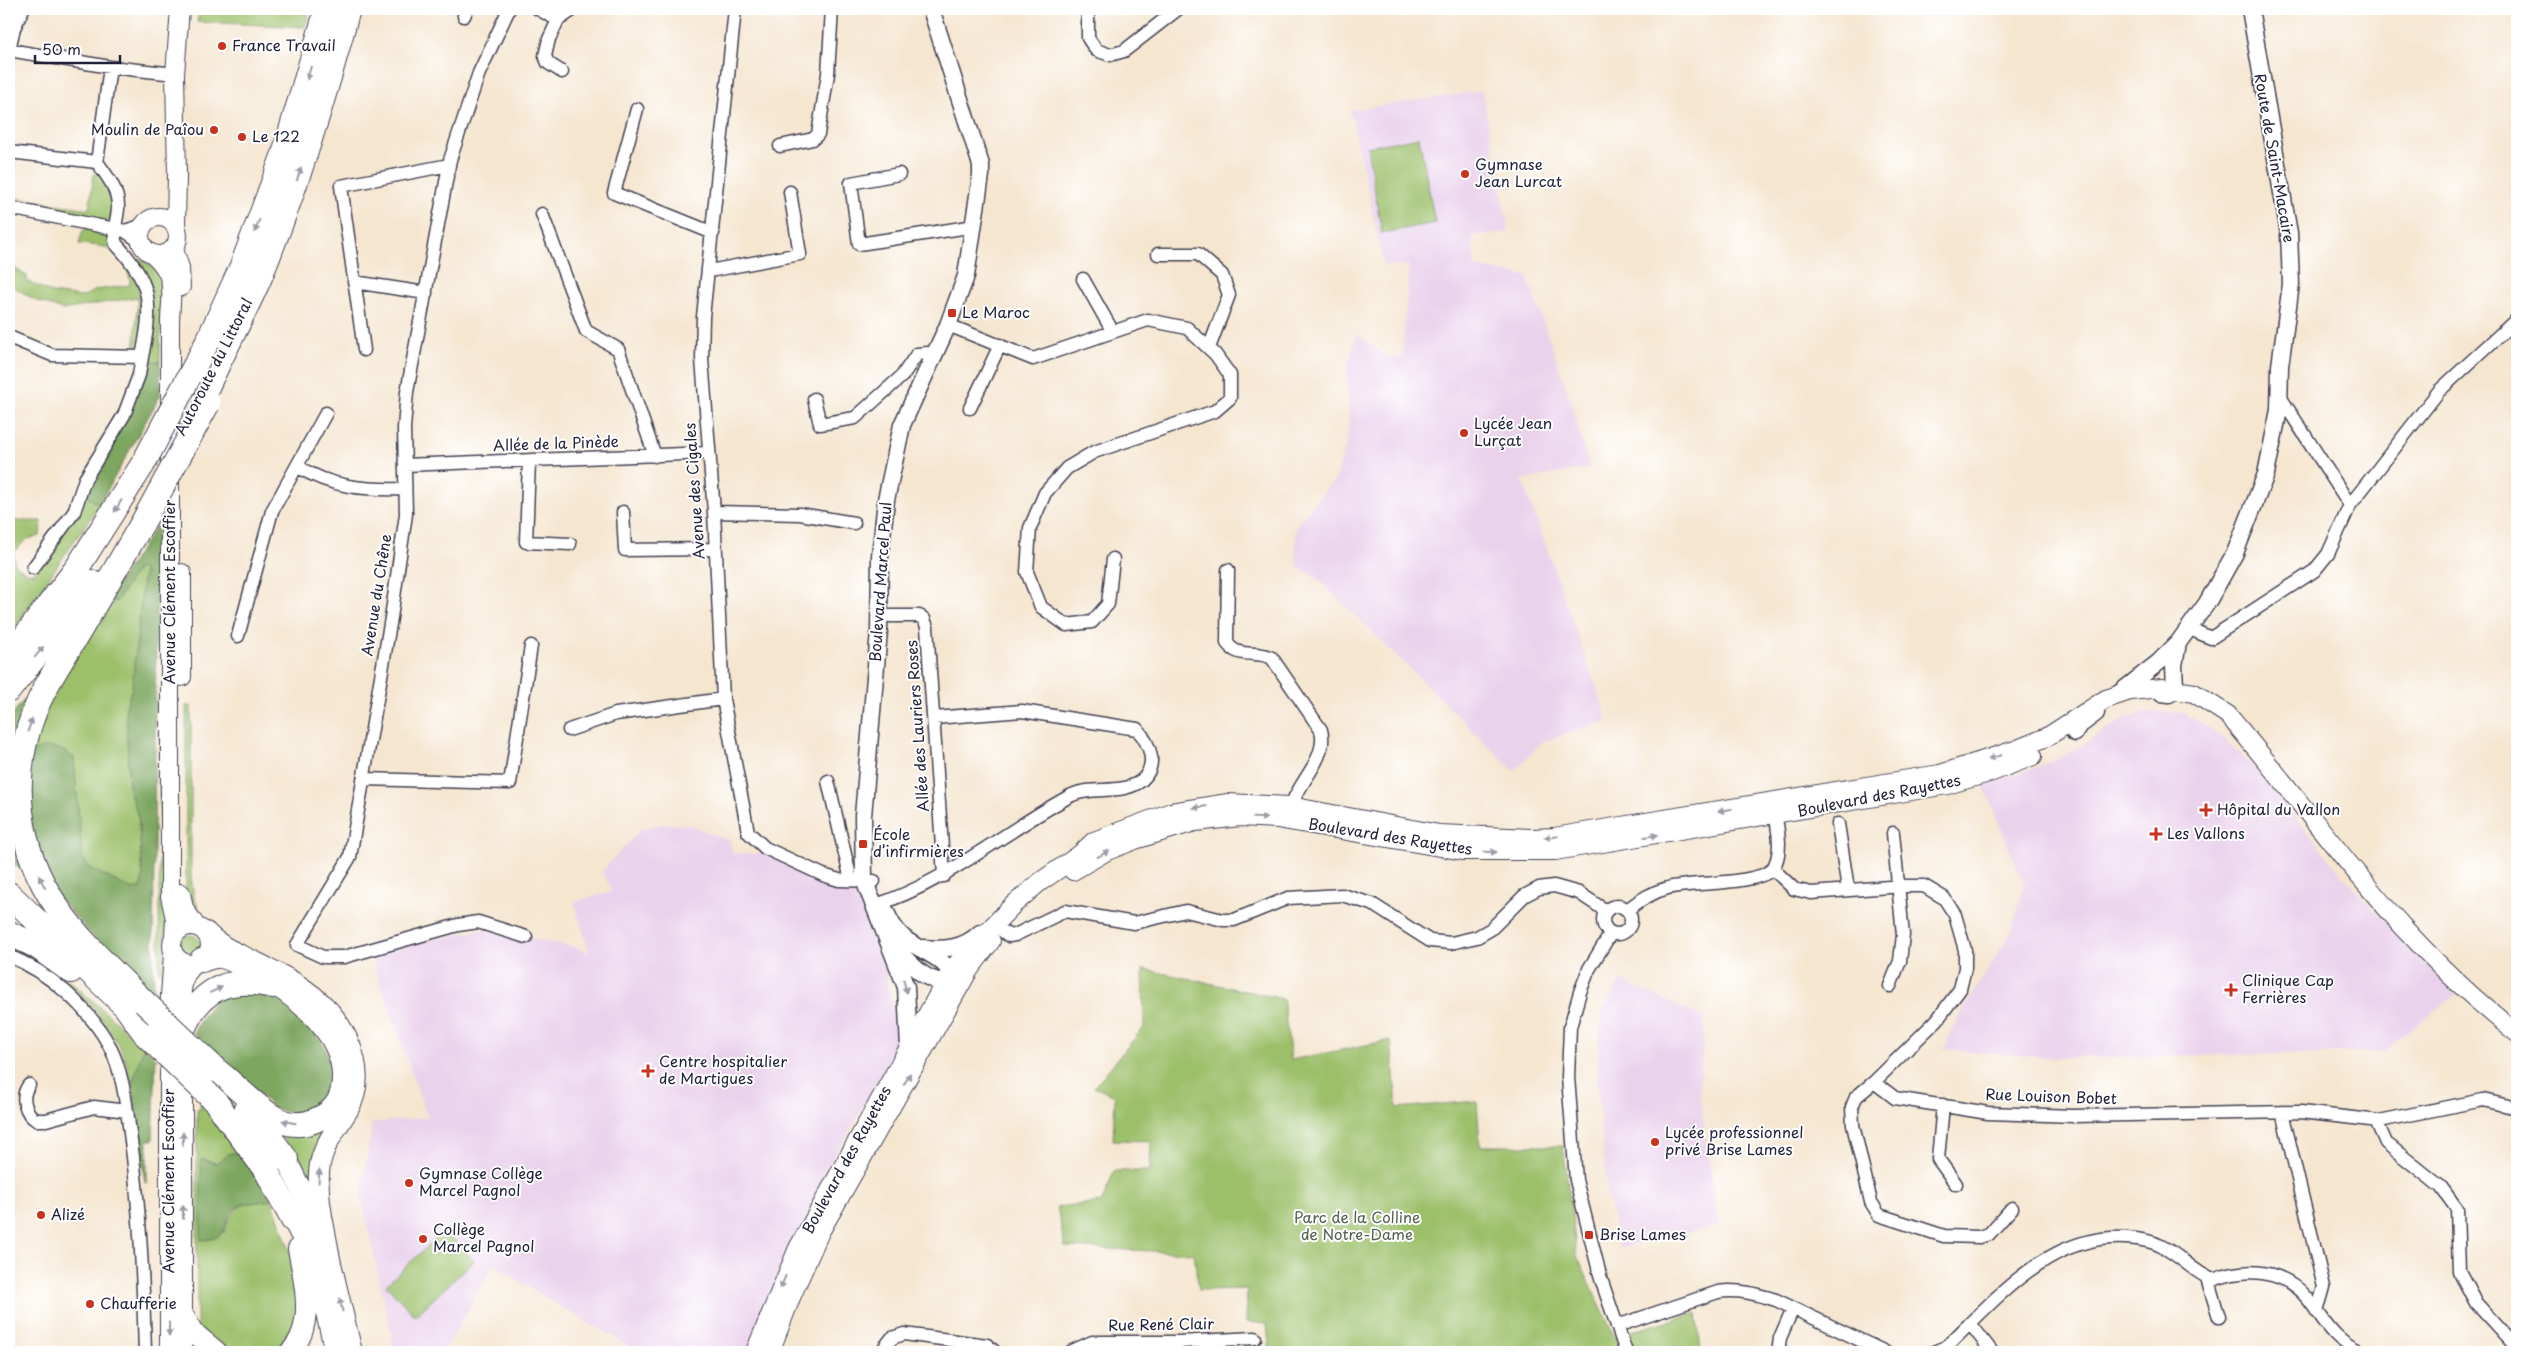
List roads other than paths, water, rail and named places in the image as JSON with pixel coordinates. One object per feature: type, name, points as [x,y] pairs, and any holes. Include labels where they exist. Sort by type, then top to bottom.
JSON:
[{"type":"highway","name":"Autoroute du Littoral","points":[[9,657],[77,568],[143,464],[208,341],[242,266],[284,154],[327,9]]},
{"type":"highway","name":"Autoroute du Littoral","points":[[9,690],[76,605],[144,499],[207,395],[259,278],[275,236],[325,96],[348,9]]},
{"type":"highway","points":[[136,994],[68,922],[45,888],[28,850],[22,827],[19,787],[22,752],[34,711],[143,522],[207,395]]},
{"type":"highway","points":[[9,881],[136,994],[216,1070],[274,1118],[283,1122],[311,1123],[334,1108],[342,1092],[344,1082],[340,1054],[324,1026],[305,1004],[265,976],[226,957],[215,956],[199,962]]},
{"type":"highway","points":[[9,894],[125,1006],[146,1035]]},
{"type":"highway","points":[[9,933],[36,946],[93,986],[215,1101],[267,1172],[293,1220]]},
{"type":"highway","points":[[179,1019],[202,998],[227,985],[255,983],[289,992]]},
{"type":"highway","points":[[216,1070],[286,1159]]},
{"type":"main road","points":[[176,192],[170,204],[147,228],[144,248],[154,255],[166,254],[174,248],[178,238],[176,226],[176,192],[175,74],[180,9]]},
{"type":"main road","points":[[147,228],[167,219],[176,226]]},
{"type":"main road","name":"Avenue Clément Escoffier","points":[[174,248],[180,268],[183,621],[181,894],[187,915],[201,929]]},
{"type":"main road","name":"Avenue Clément Escoffier","points":[[154,255],[168,271],[172,286],[170,321],[170,896],[175,919],[174,935]]},
{"type":"main road","name":"Boulevard des Rayettes","points":[[1774,809],[1940,774],[1968,765],[2047,737],[2116,695],[2130,691],[2169,690],[2194,693],[2213,703],[2228,715],[2249,739]]},
{"type":"main road","name":"Boulevard des Rayettes","points":[[770,1352],[776,1317],[798,1248],[918,1046],[953,979],[960,960],[1013,905],[1040,882],[1080,855],[1094,841],[1147,819],[1199,807],[1238,803],[1289,813],[1439,834],[1532,838],[1774,809],[1948,785],[1992,772],[2034,756],[2120,707],[2140,701],[2161,699],[2183,702],[2199,707],[2249,739]]},
{"type":"main road","points":[[2249,739],[2408,933],[2460,985],[2517,1033]]},
{"type":"main road","name":"Boulevard des Rayettes","points":[[953,979],[1024,907],[1077,868],[1107,851],[1135,840],[1195,822],[1289,813]]},
{"type":"main road","points":[[179,1019],[171,947],[174,935],[183,926],[201,929],[221,946],[301,985],[330,1012],[352,1046],[356,1070],[356,1090],[348,1110],[326,1145],[319,1171],[319,1197],[330,1259],[352,1352]]},
{"type":"main road","points":[[179,1019],[184,980],[188,971],[206,956],[210,944],[201,929]]},
{"type":"main road","points":[[173,954],[183,962],[199,962]]},
{"type":"main road","name":"Avenue Clément Escoffier","points":[[169,1071],[169,1352]]},
{"type":"main road","name":"Avenue Clément Escoffier","points":[[183,1085],[183,1352]]},
{"type":"main road","points":[[286,1159],[311,1209],[330,1259]]},
{"type":"main road","points":[[290,1352],[300,1338],[306,1308],[303,1274],[293,1220]]},
{"type":"main road","points":[[293,1220],[315,1264],[335,1352]]},
{"type":"main road","points":[[183,1314],[193,1332],[217,1352]]},
{"type":"main road","name":"Boulevard des Rayettes","points":[[755,1352],[776,1317]]},
{"type":"street","points":[[23,9],[14,28],[9,50],[110,67],[175,74]]},
{"type":"street","name":"Avenue du Chêne","points":[[509,9],[479,73],[449,165],[408,392],[404,428],[406,514],[350,857],[297,945],[323,957],[344,957],[458,925],[478,922],[526,937]]},
{"type":"street","points":[[538,9],[558,20]]},
{"type":"street","points":[[562,72],[548,63],[545,56],[549,39],[558,20],[574,9]]},
{"type":"street","name":"Avenue des Cigales","points":[[735,9],[703,317],[702,359],[714,512],[723,699],[748,832],[764,848],[823,875],[838,880],[863,880]]},
{"type":"street","points":[[780,146],[813,139],[818,134],[828,74],[832,9]]},
{"type":"street","name":"Boulevard Marcel Paul","points":[[931,9],[982,165],[966,276],[948,325],[902,425],[886,500],[880,556],[880,616],[866,771],[863,880],[877,905],[896,931],[944,964],[953,979]]},
{"type":"street","points":[[1088,9],[1088,38],[1096,50],[1110,55],[1124,51],[1178,9]]},
{"type":"street","name":"Route de Saint-Macaire","points":[[2116,695],[2159,662],[2178,643],[2207,603],[2236,553],[2266,474],[2278,410],[2280,366],[2292,284],[2289,233],[2250,9]]},
{"type":"street","points":[[33,568],[74,512],[80,501],[85,479],[124,415],[139,375],[147,332],[148,295],[140,271],[116,244],[120,231],[116,194],[97,162],[110,67]]},
{"type":"street","points":[[637,109],[614,193],[713,233]]},
{"type":"street","points":[[9,152],[97,162]]},
{"type":"street","points":[[364,350],[341,186],[449,165]]},
{"type":"street","points":[[899,174],[851,183],[859,244],[974,226]]},
{"type":"street","points":[[709,271],[800,254],[790,192]]},
{"type":"street","points":[[9,208],[120,231],[147,228]]},
{"type":"street","points":[[542,214],[586,331],[618,349],[655,456]]},
{"type":"street","points":[[1158,254],[1198,254],[1222,275],[1229,295],[1209,348]]},
{"type":"street","points":[[1083,279],[1113,332]]},
{"type":"street","points":[[354,282],[426,293]]},
{"type":"street","points":[[2188,628],[2211,638],[2314,571],[2328,554],[2350,505],[2439,391],[2517,319]]},
{"type":"street","points":[[948,325],[1033,359],[1148,320],[1187,328],[1209,348],[1230,375],[1230,398],[1215,411],[1094,452],[1067,468],[1045,493],[1030,528],[1027,572],[1041,607],[1066,625],[1092,622],[1108,604],[1113,559]]},
{"type":"street","points":[[9,337],[52,356],[142,357]]},
{"type":"street","points":[[970,408],[1000,346]]},
{"type":"street","points":[[814,400],[820,424],[855,418],[902,376],[917,354],[928,353],[934,356]]},
{"type":"street","points":[[2279,395],[2350,505]]},
{"type":"street","points":[[238,636],[272,511],[326,413]]},
{"type":"street","name":"Allée de la Pinède","points":[[405,465],[709,454]]},
{"type":"street","points":[[529,461],[526,542],[570,544]]},
{"type":"street","points":[[297,466],[338,484],[356,488],[405,490]]},
{"type":"street","points":[[623,512],[625,550],[715,549]]},
{"type":"street","points":[[714,512],[800,514],[854,523]]},
{"type":"street","points":[[1228,570],[1227,643],[1232,650],[1242,654],[1264,654],[1272,658],[1321,730],[1323,738],[1318,758],[1302,782],[1289,813]]},
{"type":"street","name":"Allée des Lauriers Roses","points":[[880,616],[919,616],[924,619],[928,627],[944,876]]},
{"type":"street","name":"Route de Saint-Macaire","points":[[2169,690],[2178,643]]},
{"type":"street","points":[[363,779],[510,782],[531,646]]},
{"type":"street","points":[[2159,662],[2169,690]]},
{"type":"street","points":[[2075,733],[2080,725],[2099,711],[2119,702],[2169,690],[2211,708],[2218,718]]},
{"type":"street","points":[[569,730],[616,714],[723,699]]},
{"type":"street","points":[[877,905],[944,876],[981,854],[1035,815],[1076,793],[1130,786],[1143,779],[1151,760],[1148,742],[1137,729],[1022,711],[934,718]]},
{"type":"street","points":[[828,781],[863,880]]},
{"type":"street","points":[[1773,869],[1779,841],[1774,809]]},
{"type":"street","points":[[1838,824],[1848,889]]},
{"type":"street","points":[[1890,986],[1900,961],[1903,935],[1893,833]]},
{"type":"street","points":[[918,947],[954,948],[974,939],[1026,886],[1094,841]]},
{"type":"street","points":[[1773,869],[1794,889],[1820,894],[1848,889],[1924,886],[1944,898],[1955,915],[1965,950],[1965,968],[1960,989],[1937,1020],[1874,1082],[1856,1097],[1852,1107],[1853,1125],[1871,1202],[1880,1215],[1944,1236],[1979,1237],[1989,1234],[2012,1208]]},
{"type":"street","points":[[1627,910],[1645,897],[1669,888],[1752,879],[1773,869]]},
{"type":"street","points":[[1001,930],[1009,936],[1015,935],[1065,911],[1134,922],[1186,911],[1223,920],[1234,920],[1288,898],[1342,895],[1372,904],[1430,941],[1451,944],[1478,937],[1491,929],[1524,896],[1539,888],[1554,886],[1579,893],[1606,911]]},
{"type":"street","name":"Boulevard Marcel Paul","points":[[877,905],[888,941],[906,987],[918,1046]]},
{"type":"street","points":[[1618,906],[1627,910],[1631,917],[1628,930],[1618,935],[1611,933],[1603,923],[1606,911],[1618,906]]},
{"type":"street","points":[[1611,933],[1589,969],[1580,992],[1570,1027],[1568,1077],[1576,1180],[1601,1279],[1626,1352]]},
{"type":"street","name":"Boulevard Marcel Paul","points":[[888,941],[915,968],[929,978],[953,979]]},
{"type":"street","points":[[9,956],[29,965],[51,980],[84,1011],[97,1026],[109,1046],[119,1070],[127,1111],[140,1222],[145,1352]]},
{"type":"street","name":"Rue Louison Bobet","points":[[1874,1082],[1895,1098],[1988,1113],[2073,1116],[2301,1112],[2379,1121],[2483,1100],[2517,1108]]},
{"type":"street","points":[[29,1085],[24,1094],[24,1100],[29,1113],[36,1120],[46,1120],[94,1107],[127,1111]]},
{"type":"street","points":[[1943,1105],[1938,1159],[1956,1184]]},
{"type":"street","points":[[2282,1112],[2324,1287],[2317,1312]]},
{"type":"street","points":[[2379,1121],[2378,1125],[2386,1143],[2441,1187],[2457,1209],[2459,1270],[2476,1303],[2517,1348]]},
{"type":"street","points":[[1934,1352],[1946,1347],[2025,1272],[2045,1260],[2090,1240],[2108,1237],[2141,1240],[2158,1244],[2207,1278],[2213,1280],[2231,1273],[2245,1272],[2264,1273],[2286,1279],[2306,1297],[2338,1339],[2362,1352]]},
{"type":"street","points":[[2207,1278],[2219,1317]]},
{"type":"street","points":[[1617,1326],[1718,1292],[1730,1290],[1759,1294],[1794,1308],[1885,1352]]},
{"type":"street","points":[[1778,1352],[1780,1338],[1794,1308]]},
{"type":"street","points":[[1970,1324],[1992,1352]]},
{"type":"street","points":[[881,1352],[892,1338],[904,1334],[987,1345],[995,1352]]},
{"type":"street","name":"Rue René Clair","points":[[1070,1352],[1092,1342],[1179,1342],[1255,1338]]},
{"type":"place","name":"France Travail","points":[[222,46]]},
{"type":"place","name":"Moulin de Paîou","points":[[214,130]]},
{"type":"place","name":"Le 122","points":[[242,137]]},
{"type":"place","name":"Gymnase Jean Lurcat","points":[[1465,174]]},
{"type":"place","name":"Le Maroc","points":[[952,313]]},
{"type":"place","name":"Lycée Jean Lurçat","points":[[1464,433]]},
{"type":"place","name":"Hôpital du Vallon","points":[[2206,810]]},
{"type":"place","name":"Les Vallons","points":[[2156,834]]},
{"type":"place","name":"École d’infirmières","points":[[863,844]]},
{"type":"place","name":"Clinique Cap Ferrières","points":[[2231,990]]},
{"type":"place","name":"Centre hospitalier de Martigues","points":[[648,1071]]},
{"type":"place","name":"Lycée professionnel privé Brise Lames","points":[[1655,1142]]},
{"type":"place","name":"Gymnase Collège Marcel Pagnol","points":[[409,1183]]},
{"type":"place","name":"Alizé","points":[[41,1215]]},
{"type":"place","name":"Brise Lames","points":[[1589,1235]]},
{"type":"place","name":"Collège Marcel Pagnol","points":[[423,1239]]},
{"type":"place","name":"Chaufferie","points":[[90,1304]]},
{"type":"park label","name":"Parc de la Colline de Notre-Dame","points":[[1357,1226]]}]
